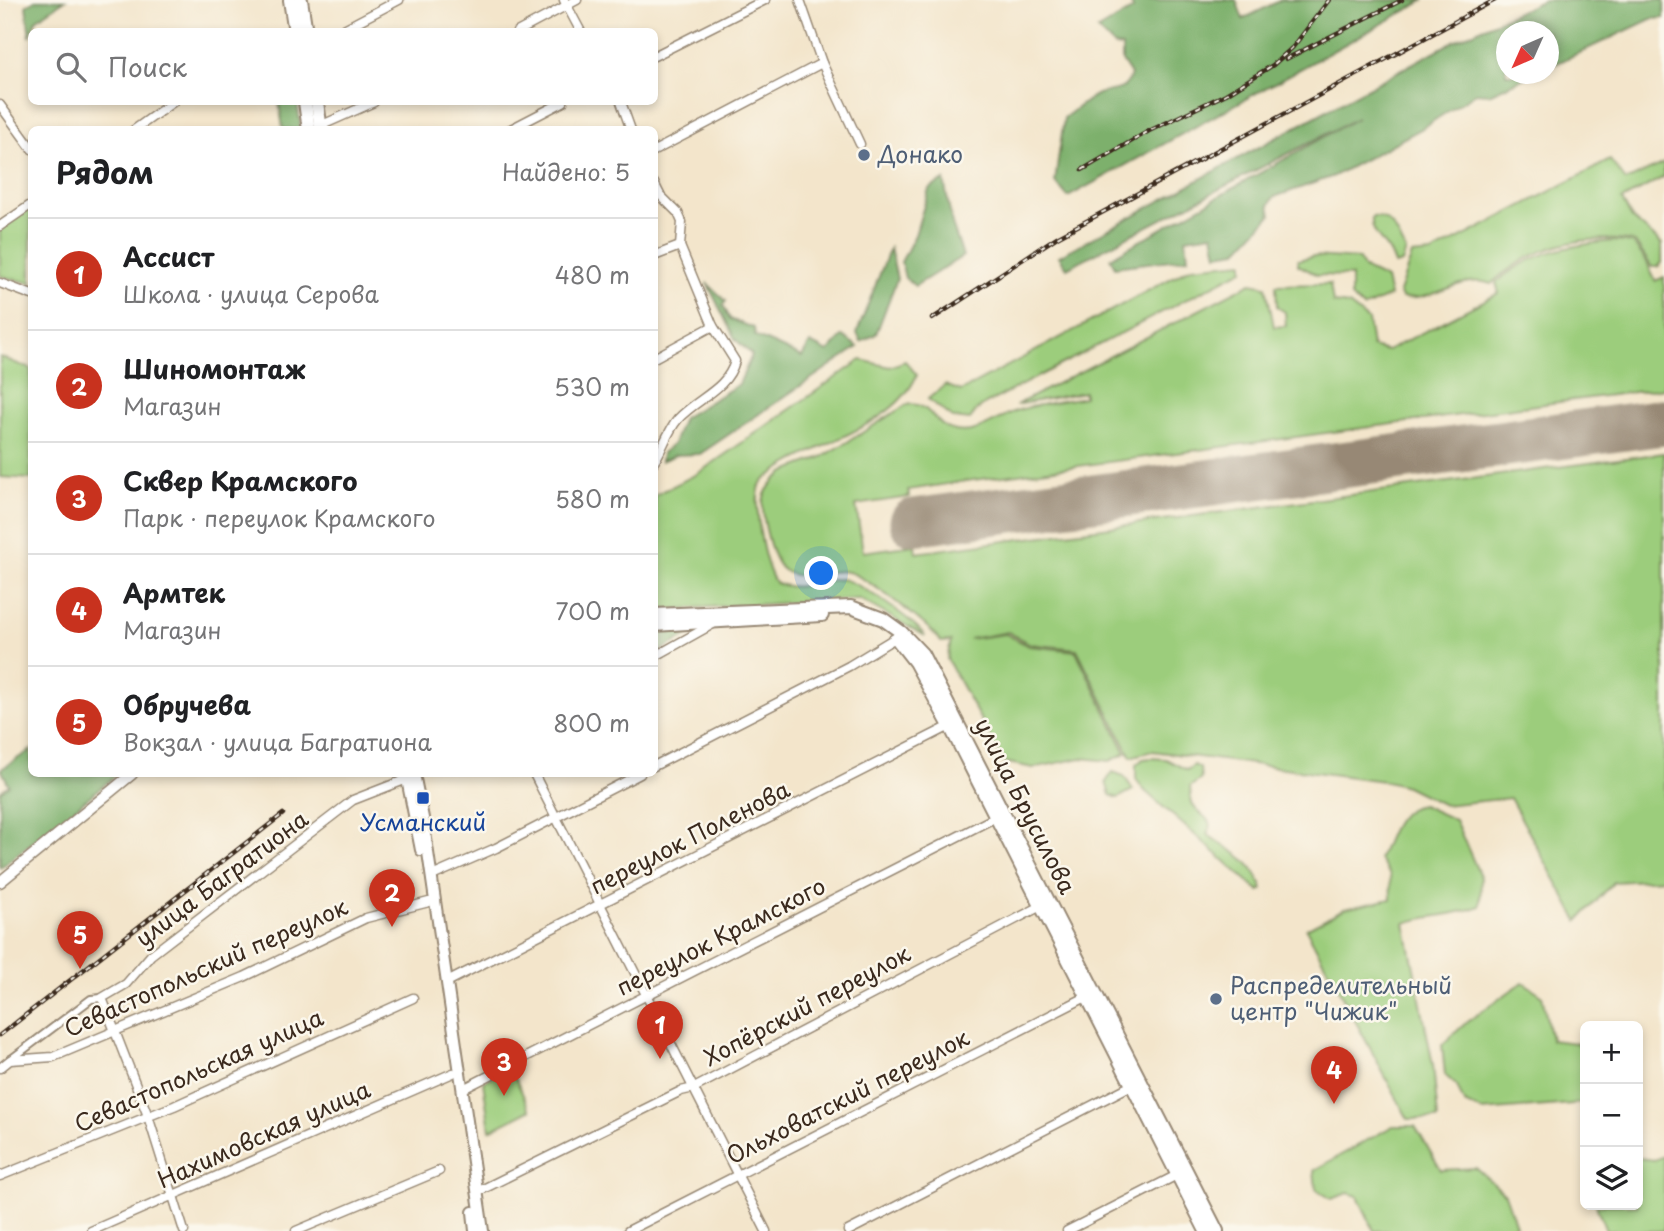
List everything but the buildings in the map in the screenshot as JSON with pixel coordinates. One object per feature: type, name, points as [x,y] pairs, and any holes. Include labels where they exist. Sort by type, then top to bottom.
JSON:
[{"type":"main road","points":[[290,0],[294,28]]},
{"type":"main road","points":[[301,0],[305,28]]},
{"type":"main road","points":[[306,105],[316,126]]},
{"type":"main road","points":[[317,105],[317,126]]},
{"type":"main road","name":"улица Брусилова","points":[[658,615],[851,607],[868,612],[901,632],[922,654],[958,721],[1114,1038],[1217,1231]]},
{"type":"main road","name":"улица Брусилова","points":[[658,625],[836,614],[861,618],[895,638],[915,662],[1086,997],[1114,1038],[1132,1085],[1206,1231]]},
{"type":"main road","points":[[409,777],[432,876],[483,1231]]},
{"type":"main road","points":[[409,777],[475,1231]]},
{"type":"street","points":[[346,28],[399,0]]},
{"type":"street","points":[[524,28],[566,3],[577,0]]},
{"type":"street","points":[[658,54],[765,0]]},
{"type":"street","points":[[800,0],[822,63],[860,144]]},
{"type":"street","points":[[566,3],[579,28]]},
{"type":"street","points":[[658,148],[822,63]]},
{"type":"street","points":[[0,105],[28,144]]},
{"type":"street","points":[[140,126],[169,105]]},
{"type":"street","points":[[321,126],[367,105]]},
{"type":"street","points":[[517,126],[557,105]]},
{"type":"street","points":[[622,105],[630,126]]},
{"type":"street","points":[[658,191],[678,213],[681,222],[680,246],[712,327],[733,355],[732,371],[726,380],[681,416],[658,455]]},
{"type":"street","points":[[0,226],[28,207]]},
{"type":"street","points":[[658,254],[680,246]]},
{"type":"street","points":[[0,283],[28,294]]},
{"type":"street","points":[[658,356],[712,327]]},
{"type":"street","points":[[658,655],[714,623]]},
{"type":"street","points":[[658,764],[849,666],[895,638]]},
{"type":"street","name":"переулок Поленова","points":[[447,982],[950,726]]},
{"type":"street","points":[[0,882],[128,777]]},
{"type":"street","name":"улица Багратиона","points":[[10,1060],[91,999],[102,999],[126,984],[151,955],[284,856],[353,800],[405,777]]},
{"type":"street","points":[[536,777],[766,1231]]},
{"type":"street","points":[[432,876],[496,848],[634,777]]},
{"type":"street","name":"переулок Крамского","points":[[463,1089],[996,817]]},
{"type":"street","name":"Севастопольский переулок","points":[[10,1060],[52,1057],[244,977],[366,918],[429,902]]},
{"type":"street","name":"Хопёрский переулок","points":[[477,1192],[681,1091],[694,1088],[1041,906]]},
{"type":"street","name":"Ольховатский переулок","points":[[628,1231],[1086,997]]},
{"type":"street","name":"Севастопольская улица","points":[[0,1177],[148,1116],[412,998]]},
{"type":"street","points":[[102,999],[148,1116],[184,1231]]},
{"type":"street","points":[[0,1068],[10,1060]]},
{"type":"street","name":"Нахимовская улица","points":[[91,1231],[173,1198],[453,1073]]},
{"type":"street","points":[[848,1231],[1132,1085]]},
{"type":"street","points":[[296,1231],[439,1171]]},
{"type":"street","points":[[1067,1231],[1177,1175]]},
{"type":"green space","points":[[35,0],[65,0],[36,20],[33,28],[29,28],[26,6]]},
{"type":"green space","points":[[1130,0],[1236,0],[1243,19],[1281,0],[1425,0],[1068,197],[1055,182],[1064,118],[1094,96],[1118,90],[1128,81],[1131,75],[1122,61],[1122,47],[1114,46],[1098,30],[1133,9]]},
{"type":"green space","points":[[1544,0],[1664,0],[1664,18],[1651,19],[1559,62],[1559,21],[1498,21]]},
{"type":"green space","points":[[1496,22],[1496,84],[1511,84],[1489,94],[1476,93],[1421,129],[1334,176],[1274,197],[1269,205],[1271,215],[1237,251],[1217,254],[1213,234],[1186,238],[1188,258],[1115,267],[1110,258],[1357,118],[1067,268],[1059,256],[1454,41]]},
{"type":"green space","points":[[279,105],[297,105],[301,126],[283,126]]},
{"type":"green space","points":[[1610,160],[1626,181],[1664,163],[1664,177],[1622,200],[1632,218],[1662,244],[1662,263],[1657,267],[1652,267],[1635,242],[1577,242],[1540,252],[1506,271],[1491,284],[1469,282],[1425,296],[1402,298],[1399,292],[1412,255],[1432,253]]},
{"type":"green space","points":[[944,180],[952,224],[963,256],[915,286],[905,278],[901,262],[915,235],[929,189]]},
{"type":"green space","points":[[28,203],[28,282],[0,276],[0,223]]},
{"type":"green space","points":[[1372,217],[1385,219],[1394,228],[1406,251],[1402,263],[1395,265],[1374,230]]},
{"type":"green space","points":[[1614,241],[1633,243],[1647,262],[1655,281],[1664,277],[1664,388],[973,480],[908,490],[909,497],[856,505],[863,552],[915,545],[916,553],[1664,453],[1664,879],[1614,882],[1578,921],[1510,798],[1444,805],[1406,786],[1391,782],[1152,751],[1131,757],[1077,649],[1030,644],[1008,632],[969,639],[1006,634],[1029,646],[1076,651],[1126,753],[1110,761],[1081,758],[1033,768],[1004,762],[947,659],[951,641],[941,642],[913,615],[857,576],[840,571],[809,576],[793,575],[780,566],[772,550],[763,502],[774,481],[787,471],[824,456],[906,405],[921,406],[946,427],[961,432],[979,429],[1019,410],[1084,397],[1084,392],[1016,405],[1251,283],[1266,286],[1274,327],[1286,326],[1285,312],[1277,307],[1276,285],[1330,284],[1333,303],[1349,305],[1368,320],[1372,347],[1387,351],[1499,293],[1496,283],[1509,272],[1536,257],[1566,248]]},
{"type":"green space","points":[[890,248],[897,279],[876,334],[861,342],[857,333]]},
{"type":"green space","points":[[1313,256],[1359,259],[1363,268],[1386,279],[1390,296],[1363,308],[1351,297],[1351,276],[1317,275],[1298,265],[1298,260]]},
{"type":"green space","points":[[1243,262],[1243,270],[987,403],[976,411],[970,420],[953,418],[928,399],[945,385],[961,391],[1192,267]]},
{"type":"green space","points":[[707,283],[726,301],[723,305],[730,319],[754,328],[755,336],[802,357],[810,343],[828,352],[843,336],[858,347],[700,454],[676,455],[661,461],[662,453],[673,444],[683,418],[739,384],[752,355],[735,339]]},
{"type":"green space","points":[[0,357],[28,368],[28,479],[0,477]]},
{"type":"green space","points":[[861,360],[890,367],[905,361],[917,375],[905,394],[868,424],[800,457],[761,483],[758,518],[763,549],[776,583],[792,586],[840,579],[848,581],[885,602],[925,636],[859,599],[658,610],[658,494],[697,474]]},
{"type":"green space","points":[[699,629],[658,652],[658,632]]},
{"type":"green space","points":[[28,752],[28,777],[114,777],[0,868],[0,792],[9,785],[1,769]]},
{"type":"green space","points":[[1143,759],[1166,759],[1187,770],[1194,765],[1200,768],[1201,779],[1190,787],[1191,798],[1196,809],[1210,824],[1207,834],[1240,856],[1252,869],[1263,889],[1259,891],[1145,791],[1136,779],[1136,765]]},
{"type":"green space","points":[[1113,772],[1124,776],[1133,790],[1118,798],[1110,795],[1106,782]]},
{"type":"green space","points":[[1422,805],[1455,820],[1481,878],[1480,906],[1405,923],[1433,1065],[1438,1119],[1408,1119],[1306,929],[1344,909],[1391,899],[1390,875],[1379,859],[1399,818],[1413,807]]},
{"type":"green space","points":[[1523,982],[1542,995],[1551,1040],[1576,1043],[1580,1046],[1580,1103],[1482,1111],[1464,1103],[1457,1086],[1445,1075],[1442,1045],[1468,1021]]},
{"type":"green space","points":[[510,1067],[530,1110],[490,1130],[483,1082]]},
{"type":"green space","points":[[1393,1126],[1415,1126],[1441,1170],[1476,1168],[1505,1194],[1516,1225],[1506,1231],[1374,1231],[1358,1196],[1348,1193],[1331,1199],[1316,1189],[1314,1170]]},
{"type":"green space","points":[[1664,1156],[1664,1231],[1606,1231],[1598,1210],[1643,1210],[1643,1159],[1654,1160]]},
{"type":"runway","points":[[913,522],[1664,422]]},
{"type":"railway","points":[[1082,170],[1149,131],[1226,94],[1273,65],[1293,47],[1329,0]]},
{"type":"railway","points":[[1286,59],[1402,0]]},
{"type":"railway","points":[[932,319],[1057,237],[1495,0]]},
{"type":"railway","points":[[0,1035],[283,814]]},
{"type":"place","name":"Донако","points":[[864,155]]},
{"type":"place","name":"Усманский","points":[[423,798]]},
{"type":"place","name":"Шиномонтаж","points":[[392,927]]},
{"type":"place","name":"Обручева","points":[[80,969]]},
{"type":"place","name":"Распределительный центр \"Чижик\"","points":[[1216,999]]},
{"type":"place","name":"Ассист","points":[[660,1059]]},
{"type":"place","name":"Сквер Крамского","points":[[504,1096]]},
{"type":"place","name":"Армтек","points":[[1334,1104]]}]
